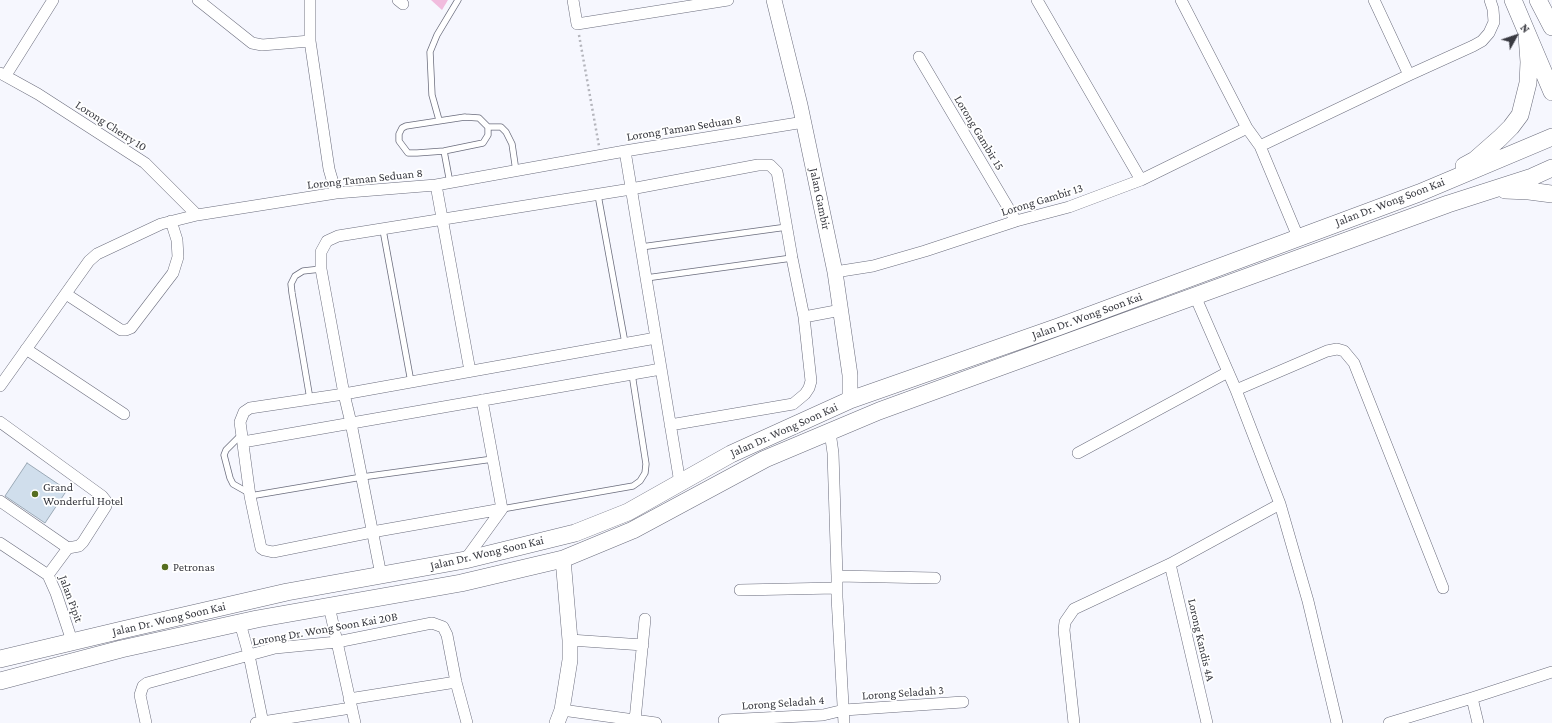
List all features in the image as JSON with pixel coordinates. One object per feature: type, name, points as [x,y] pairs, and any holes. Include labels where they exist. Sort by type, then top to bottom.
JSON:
[{"type":"main road","points":[[1513,0],[1552,92]]},
{"type":"main road","points":[[1539,0],[1552,15]]},
{"type":"main road","points":[[1539,0],[1552,27]]},
{"type":"main road","points":[[1419,193],[1475,160],[1500,138],[1516,121],[1520,115],[1528,83],[1529,62],[1527,35]]},
{"type":"main road","name":"Jalan Dr. Wong Soon Kai","points":[[0,660],[72,641],[287,592],[465,560],[575,533],[628,512],[731,454],[850,400],[1058,327],[1419,193],[1552,137]]},
{"type":"main road","name":"Jalan Dr. Wong Soon Kai","points":[[0,681],[121,649],[240,623],[461,582],[563,559],[633,530],[765,459],[879,411],[1448,204],[1532,177],[1552,168]]},
{"type":"main road","points":[[1490,191],[1529,191],[1552,194]]},
{"type":"street","points":[[3,74],[53,0]]},
{"type":"street","points":[[198,0],[252,43],[262,45],[310,41]]},
{"type":"street","points":[[310,0],[310,41],[329,168],[336,193]]},
{"type":"street","points":[[573,0],[577,24],[728,0]]},
{"type":"street","name":"Jalan Gambir","points":[[774,0],[842,271],[841,310],[850,375],[850,400]]},
{"type":"street","points":[[1037,0],[1141,180]]},
{"type":"street","points":[[1180,0],[1247,128],[1260,146],[1298,237]]},
{"type":"street","points":[[1374,0],[1409,75]]},
{"type":"street","points":[[1260,146],[1473,46],[1489,33],[1494,22],[1493,9],[1490,0]]},
{"type":"street","name":"Lorong Gambir 15","points":[[919,57],[1016,221]]},
{"type":"street","name":"Lorong Cherry 10","points":[[3,74],[145,163],[197,215]]},
{"type":"street","name":"Lorong Taman Seduan 8","points":[[0,386],[89,261],[97,254],[161,224],[197,215],[336,193],[436,185],[625,151],[804,122]]},
{"type":"street","name":"Lorong Gambir 13","points":[[842,271],[873,266],[1016,221],[1069,207],[1141,180],[1247,128]]},
{"type":"street","points":[[625,151],[680,483]]},
{"type":"street","points":[[381,575],[344,394],[321,269],[321,252],[327,241],[338,236],[598,195],[767,164],[774,167],[778,177],[804,317],[811,381],[805,394],[793,404],[670,425]]},
{"type":"street","points":[[436,185],[470,372]]},
{"type":"street","points":[[66,294],[121,330],[131,328],[173,273],[178,257],[177,240],[171,221]]},
{"type":"street","points":[[1195,296],[1236,390],[1280,504],[1308,601],[1337,723]]},
{"type":"street","points":[[804,317],[841,310]]},
{"type":"street","points":[[502,509],[372,532],[273,552],[264,550],[261,548],[250,494],[240,422],[244,412],[250,408],[344,394],[656,338]]},
{"type":"street","points":[[26,349],[124,414]]},
{"type":"street","points":[[1236,390],[1327,351],[1337,349],[1344,351],[1354,363],[1442,588]]},
{"type":"street","points":[[242,437],[351,423],[661,369]]},
{"type":"street","points":[[1078,453],[1228,372]]},
{"type":"street","points":[[465,560],[502,509],[482,400]]},
{"type":"street","points":[[0,422],[102,496],[106,501],[106,506],[83,542],[79,546],[68,548],[48,575]]},
{"type":"street","points":[[830,432],[833,453],[838,576],[836,588],[844,723]]},
{"type":"street","points":[[0,500],[68,548]]},
{"type":"street","points":[[1074,723],[1064,630],[1065,622],[1074,609],[1170,564],[1280,504]]},
{"type":"street","name":"Jalan Pipit","points":[[0,543],[48,575],[56,593],[72,641]]},
{"type":"street","points":[[563,559],[570,640],[570,660],[560,716],[635,720],[656,723]]},
{"type":"street","name":"Lorong Kandis 4A","points":[[1170,564],[1207,723]]},
{"type":"street","points":[[838,576],[935,578]]},
{"type":"street","points":[[740,590],[836,588]]},
{"type":"street","points":[[329,606],[354,723]]},
{"type":"street","points":[[635,720],[646,619]]},
{"type":"street","points":[[240,623],[249,656],[261,723],[350,703],[456,682],[467,723]]},
{"type":"street","name":"Lorong Dr. Wong Soon Kai 20B","points":[[146,723],[140,695],[143,686],[152,681],[276,648],[337,642],[432,623],[443,627],[447,635],[456,682]]},
{"type":"street","points":[[570,640],[643,645]]},
{"type":"street","points":[[1389,723],[1552,672]]},
{"type":"street","points":[[1472,698],[1478,723]]},
{"type":"street","name":"Lorong Seladah 3","points":[[844,710],[963,702]]},
{"type":"street","name":"Lorong Seladah 4","points":[[724,720],[823,714],[844,710]]},
{"type":"lane","points":[[439,120],[432,95],[430,52],[436,35],[458,0]]},
{"type":"lane","points":[[473,117],[483,120],[488,126],[488,135],[483,143],[444,151],[408,153],[399,141],[399,134],[402,128],[439,120],[473,117]]},
{"type":"lane","points":[[488,126],[501,127],[506,132],[512,144],[516,171]]},
{"type":"lane","points":[[444,151],[450,182]]},
{"type":"lane","points":[[598,195],[625,344]]},
{"type":"lane","points":[[641,247],[787,226]]},
{"type":"lane","points":[[383,230],[411,382]]},
{"type":"lane","points":[[646,278],[792,258]]},
{"type":"lane","points":[[310,399],[291,284],[295,276],[303,271],[321,269]]},
{"type":"lane","points":[[502,509],[633,486],[640,481],[645,473],[646,464],[632,374]]},
{"type":"lane","points":[[242,437],[226,450],[224,455],[233,484],[250,494],[492,459]]},
{"type":"path","points":[[577,24],[601,156]]},
{"type":"shaded area","points":[[431,0],[448,0],[442,10]]},
{"type":"building","name":"Grand Wonderful Hotel","points":[[27,463],[67,490],[45,523],[5,496]]},
{"type":"place","name":"Grand Wonderful Hotel","points":[[35,494]]},
{"type":"place","name":"Petronas","points":[[165,567]]}]
